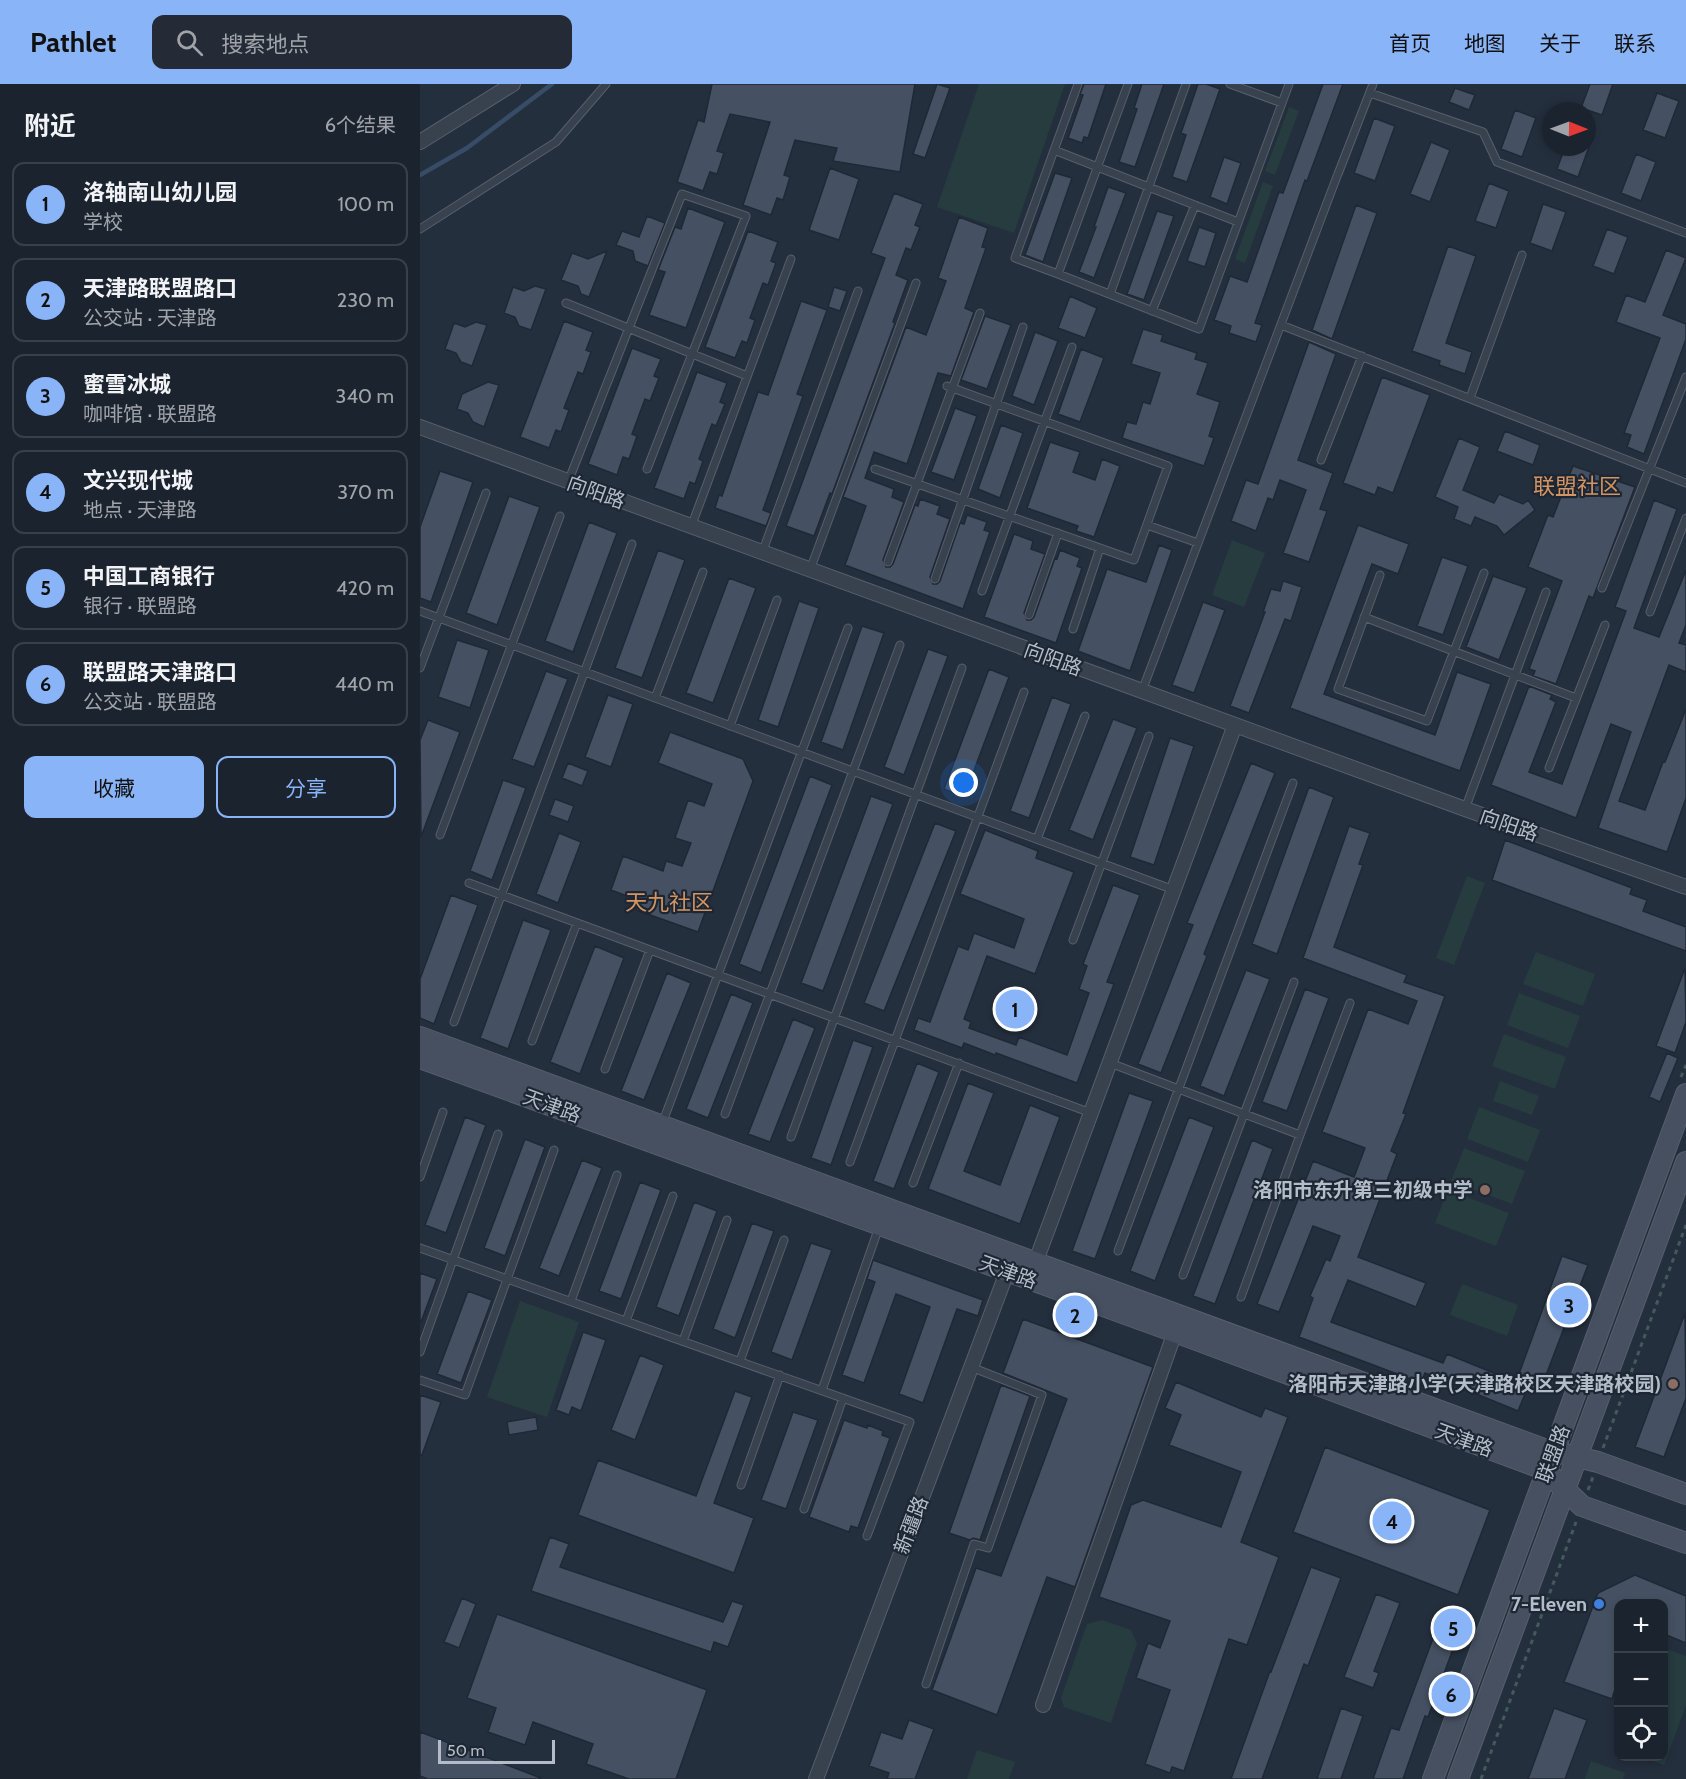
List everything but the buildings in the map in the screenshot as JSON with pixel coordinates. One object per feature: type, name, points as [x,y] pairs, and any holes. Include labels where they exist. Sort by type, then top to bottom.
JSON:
[{"type":"main road","name":"天津路","points":[[420,1037],[658,1134],[1032,1271],[1554,1452],[1576,1456],[1686,1494]]},
{"type":"main road","name":"天津路","points":[[420,1058],[658,1134]]},
{"type":"main road","name":"联盟路","points":[[1433,1779],[1686,1094]]},
{"type":"main road","name":"联盟路","points":[[1458,1779],[1686,1162]]},
{"type":"main road","name":"天津路","points":[[883,1216],[1007,1272],[1032,1271],[1175,1332],[1538,1467],[1547,1472],[1582,1506],[1686,1543]]},
{"type":"street","points":[[420,142],[513,84]]},
{"type":"street","name":"向阳路","points":[[420,428],[1465,809],[1686,887]]},
{"type":"street","points":[[1032,1271],[1235,725]]},
{"type":"street","name":"新疆路","points":[[816,1779],[1007,1272]]},
{"type":"street","points":[[1043,1705],[1175,1332]]},
{"type":"lane","points":[[420,229],[556,142],[606,84]]},
{"type":"lane","points":[[1078,84],[1015,258],[1199,329],[1288,84]]},
{"type":"lane","points":[[1058,274],[1128,84]]},
{"type":"lane","points":[[1110,294],[1186,84]]},
{"type":"lane","points":[[1230,84],[1282,102]]},
{"type":"lane","points":[[1142,691],[1373,84]]},
{"type":"lane","points":[[1370,93],[1483,132],[1497,162],[1686,233]]},
{"type":"lane","points":[[1054,150],[1238,222]]},
{"type":"lane","points":[[568,482],[682,194],[746,216],[647,469]]},
{"type":"lane","points":[[1152,311],[1194,205]]},
{"type":"lane","points":[[1470,399],[1522,255]]},
{"type":"lane","points":[[691,526],[791,260]]},
{"type":"lane","points":[[810,570],[916,283]]},
{"type":"lane","points":[[762,553],[858,291]]},
{"type":"lane","points":[[566,303],[747,376]]},
{"type":"lane","points":[[888,562],[950,387],[980,313]]},
{"type":"lane","points":[[1281,325],[1686,483]]},
{"type":"lane","points":[[935,579],[1023,327]]},
{"type":"lane","points":[[982,591],[1072,347]]},
{"type":"lane","points":[[1321,460],[1362,357]]},
{"type":"lane","points":[[1602,588],[1686,376]]},
{"type":"lane","points":[[875,469],[1134,560],[1168,466],[950,387]]},
{"type":"lane","points":[[420,668],[486,493]]},
{"type":"lane","points":[[440,835],[560,516]]},
{"type":"lane","points":[[1650,612],[1686,518]]},
{"type":"lane","points":[[1147,525],[1198,543]]},
{"type":"lane","points":[[1029,615],[1058,533]]},
{"type":"lane","points":[[454,1022],[632,544]]},
{"type":"lane","points":[[1073,629],[1100,548]]},
{"type":"lane","points":[[655,698],[703,572]]},
{"type":"lane","points":[[1380,575],[1338,689],[1427,721],[1484,573]]},
{"type":"lane","points":[[1465,809],[1546,592]]},
{"type":"lane","points":[[730,726],[777,600]]},
{"type":"lane","points":[[420,611],[1174,890]]},
{"type":"lane","points":[[1364,617],[1576,698]]},
{"type":"lane","points":[[1550,768],[1605,625]]},
{"type":"lane","points":[[658,1134],[848,628]]},
{"type":"lane","points":[[725,1114],[900,645]]},
{"type":"lane","points":[[791,1137],[962,668]]},
{"type":"lane","points":[[850,1162],[1024,692]]},
{"type":"lane","points":[[1037,839],[1085,716]]},
{"type":"lane","points":[[1073,940],[1149,736]]},
{"type":"lane","points":[[1118,1251],[1293,783]]},
{"type":"lane","points":[[469,883],[1091,1113]]},
{"type":"lane","points":[[532,1041],[577,923]]},
{"type":"lane","points":[[604,1069],[650,950]]},
{"type":"lane","points":[[1183,1275],[1294,982]]},
{"type":"lane","points":[[1241,1297],[1350,1003]]},
{"type":"lane","points":[[1110,1063],[1300,1135]]},
{"type":"lane","points":[[913,1183],[959,1064]]},
{"type":"lane","points":[[420,1177],[443,1112]]},
{"type":"lane","points":[[420,1352],[498,1134]]},
{"type":"lane","points":[[420,1380],[465,1395],[554,1150]]},
{"type":"lane","points":[[571,1301],[617,1175]]},
{"type":"lane","points":[[626,1321],[673,1196]]},
{"type":"lane","points":[[822,1390],[883,1216]]},
{"type":"lane","points":[[683,1341],[727,1220]]},
{"type":"lane","points":[[740,1361],[784,1240]]},
{"type":"lane","points":[[420,1248],[910,1422],[867,1536]]},
{"type":"lane","points":[[926,1684],[974,1544],[988,1548],[1042,1395],[971,1367]]},
{"type":"lane","points":[[741,1485],[780,1376]]},
{"type":"lane","points":[[804,1509],[843,1398]]},
{"type":"green space","points":[[979,84],[1065,84],[1014,233],[937,207]]},
{"type":"green space","points":[[1289,107],[1299,111],[1275,175],[1265,171]]},
{"type":"green space","points":[[1263,182],[1273,186],[1245,263],[1235,259]]},
{"type":"green space","points":[[1232,540],[1265,553],[1244,607],[1212,595]]},
{"type":"green space","points":[[1467,876],[1485,883],[1454,965],[1436,958]]},
{"type":"green space","points":[[1536,952],[1595,974],[1583,1006],[1523,984]]},
{"type":"green space","points":[[1519,993],[1580,1016],[1568,1048],[1507,1025]]},
{"type":"green space","points":[[1504,1034],[1566,1057],[1555,1089],[1492,1066]]},
{"type":"green space","points":[[1500,1081],[1539,1096],[1532,1115],[1493,1101]]},
{"type":"green space","points":[[1479,1107],[1540,1130],[1528,1162],[1467,1139]]},
{"type":"green space","points":[[1464,1148],[1525,1171],[1512,1204],[1451,1181]]},
{"type":"green space","points":[[1448,1190],[1509,1213],[1496,1246],[1435,1223]]},
{"type":"green space","points":[[1462,1284],[1518,1305],[1507,1336],[1450,1315]]},
{"type":"green space","points":[[520,1301],[579,1322],[547,1417],[487,1397]]},
{"type":"green space","points":[[1102,1620],[1131,1630],[1137,1643],[1111,1723],[1064,1707],[1061,1698],[1087,1624]]},
{"type":"green space","points":[[1668,1649],[1686,1656],[1686,1705],[1668,1754]]},
{"type":"green space","points":[[977,1750],[1015,1762],[1009,1779],[967,1779]]},
{"type":"green space","points":[[1591,1761],[1625,1773],[1623,1779],[1585,1779]]},
{"type":"green space","points":[[1652,1761],[1665,1761],[1664,1765]]},
{"type":"waterway","points":[[420,175],[467,148],[552,84]]},
{"type":"place","name":"洛轴南山幼儿园","points":[[1015,1009]]},
{"type":"place","name":"洛阳市东升第三初级中学","points":[[1485,1190]]},
{"type":"place","name":"蜜雪冰城","points":[[1569,1305]]},
{"type":"place","name":"天津路联盟路口","points":[[1075,1315]]},
{"type":"place","name":"洛阳市天津路小学(天津路校区天津路校园)","points":[[1673,1384]]},
{"type":"place","name":"文兴现代城","points":[[1392,1521]]},
{"type":"place","name":"7-Eleven","points":[[1599,1604]]},
{"type":"place","name":"中国工商银行","points":[[1453,1628]]},
{"type":"place","name":"联盟路天津路口","points":[[1451,1694]]},
{"type":"district","name":"联盟社区","points":[[1577,486]]},
{"type":"district","name":"天九社区","points":[[669,902]]}]
